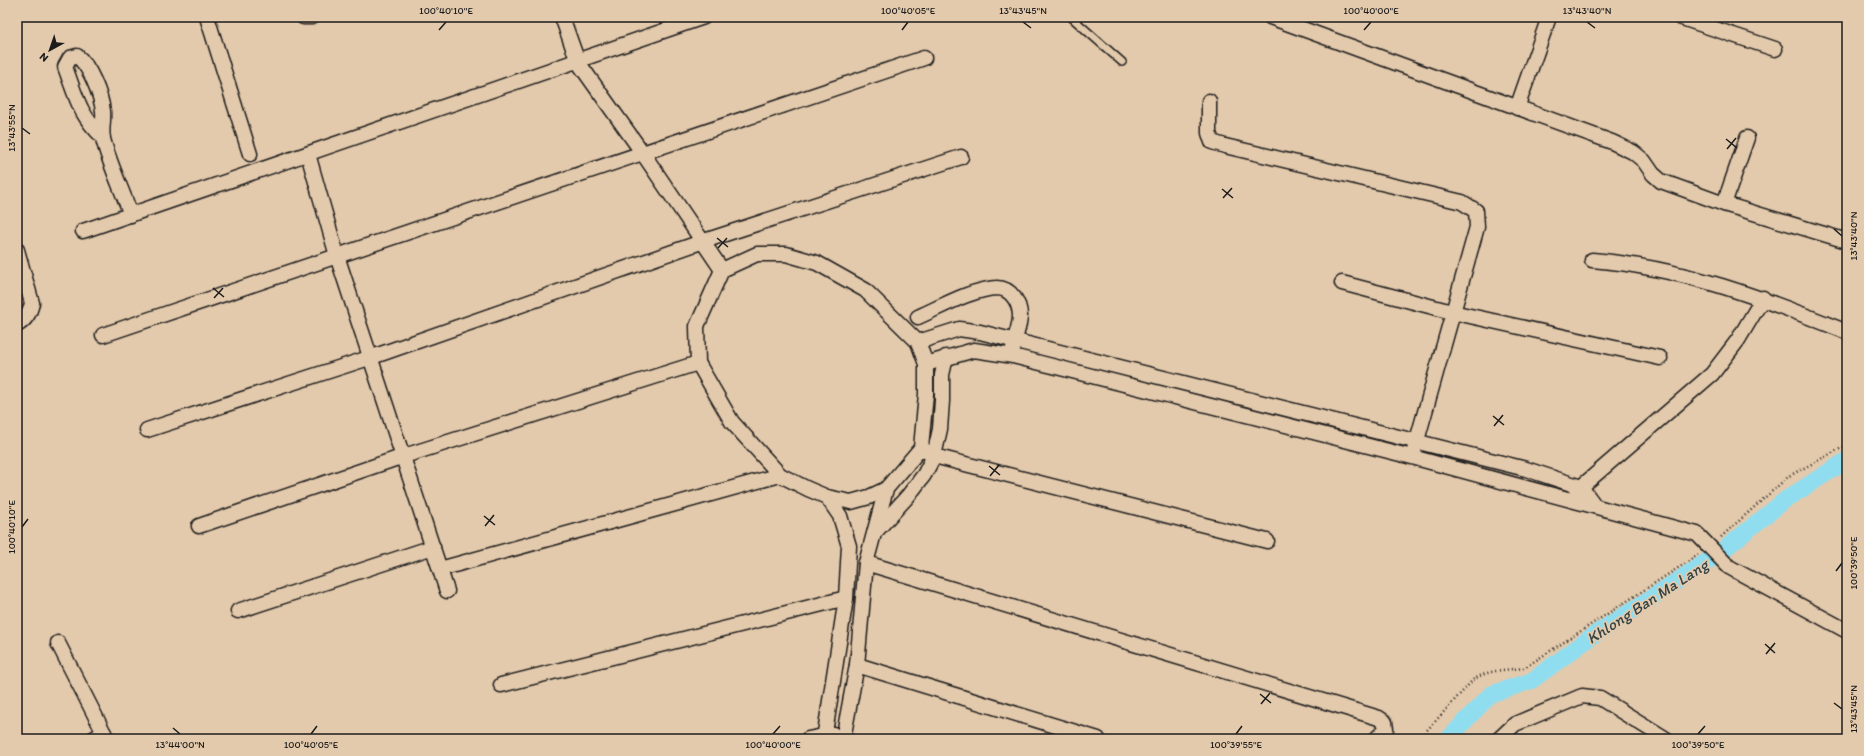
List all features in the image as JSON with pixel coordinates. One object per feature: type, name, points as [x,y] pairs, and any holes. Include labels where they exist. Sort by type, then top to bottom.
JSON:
[{"type":"street","points":[[207,17],[250,154]]},
{"type":"street","points":[[303,17],[312,17]]},
{"type":"street","points":[[562,17],[578,62],[704,241],[722,270]]},
{"type":"street","points":[[83,231],[578,62],[704,17]]},
{"type":"street","points":[[1270,17],[1619,145],[1633,152],[1644,161],[1653,174],[1661,181],[1724,204],[1847,241]]},
{"type":"street","points":[[1517,108],[1549,17]]},
{"type":"street","points":[[1679,17],[1775,49]]},
{"type":"street","points":[[103,138],[87,121],[77,101],[65,67],[70,58],[77,56],[89,70],[101,102],[103,112],[103,138],[130,215]]},
{"type":"street","points":[[103,335],[924,58]]},
{"type":"street","points":[[1210,101],[1209,133],[1212,142],[1462,202],[1476,211],[1477,227],[1452,312],[1418,442],[1412,457]]},
{"type":"street","points":[[1724,204],[1747,138]]},
{"type":"street","points":[[308,154],[337,256],[372,358],[447,591]]},
{"type":"street","points":[[147,430],[372,358],[704,241],[961,157]]},
{"type":"street","points":[[17,250],[32,303],[31,310],[26,319],[17,325]]},
{"type":"street","points":[[757,254],[786,254],[817,263],[865,290],[918,342],[926,364],[926,394],[921,448],[886,489],[869,497],[851,502],[827,497],[780,476],[732,422],[698,363],[697,326],[722,270],[757,254]]},
{"type":"street","points":[[1592,260],[1614,262],[1693,277],[1763,298],[1847,332]]},
{"type":"street","points":[[1342,283],[1452,312],[1660,358]]},
{"type":"street","points":[[918,317],[980,291],[998,288],[1009,292],[1018,302],[1020,324],[1014,340],[1013,356]]},
{"type":"street","points":[[1573,500],[1581,487],[1712,374],[1738,340],[1763,298]]},
{"type":"street","points":[[918,342],[959,329],[1014,340],[1526,469],[1581,487],[1595,506]]},
{"type":"street","points":[[926,364],[974,350],[1013,356],[1412,457],[1697,534],[1729,566],[1847,631]]},
{"type":"street","points":[[876,531],[908,496],[924,475],[934,456],[940,429],[942,375],[946,357]]},
{"type":"street","points":[[199,526],[404,456],[698,363]]},
{"type":"street","points":[[921,448],[934,456],[1267,542]]},
{"type":"street","points":[[1522,487],[1526,469]]},
{"type":"street","points":[[440,569],[780,476]]},
{"type":"street","points":[[808,739],[844,736],[857,665],[866,563],[876,531],[886,489]]},
{"type":"street","points":[[824,737],[846,598],[849,546],[840,516],[827,497]]},
{"type":"street","points":[[238,611],[433,547]]},
{"type":"street","points":[[866,563],[1379,718],[1385,722],[1386,729],[1376,739]]},
{"type":"street","points":[[501,685],[846,598]]},
{"type":"street","points":[[58,643],[101,737]]},
{"type":"street","points":[[857,665],[1098,739]]},
{"type":"street","points":[[1499,739],[1515,724],[1582,696],[1600,698],[1666,739]]},
{"type":"lane","points":[[1071,17],[1122,62]]},
{"type":"path","points":[[1737,524],[1789,476],[1847,445]]},
{"type":"path","points":[[1419,739],[1473,680],[1482,674],[1492,671],[1524,668],[1703,552]]},
{"type":"waterway","name":"Khlong Ban Ma Lang","points":[[1448,739],[1491,694],[1531,681],[1594,635],[1717,555],[1785,500],[1847,460]]}]
